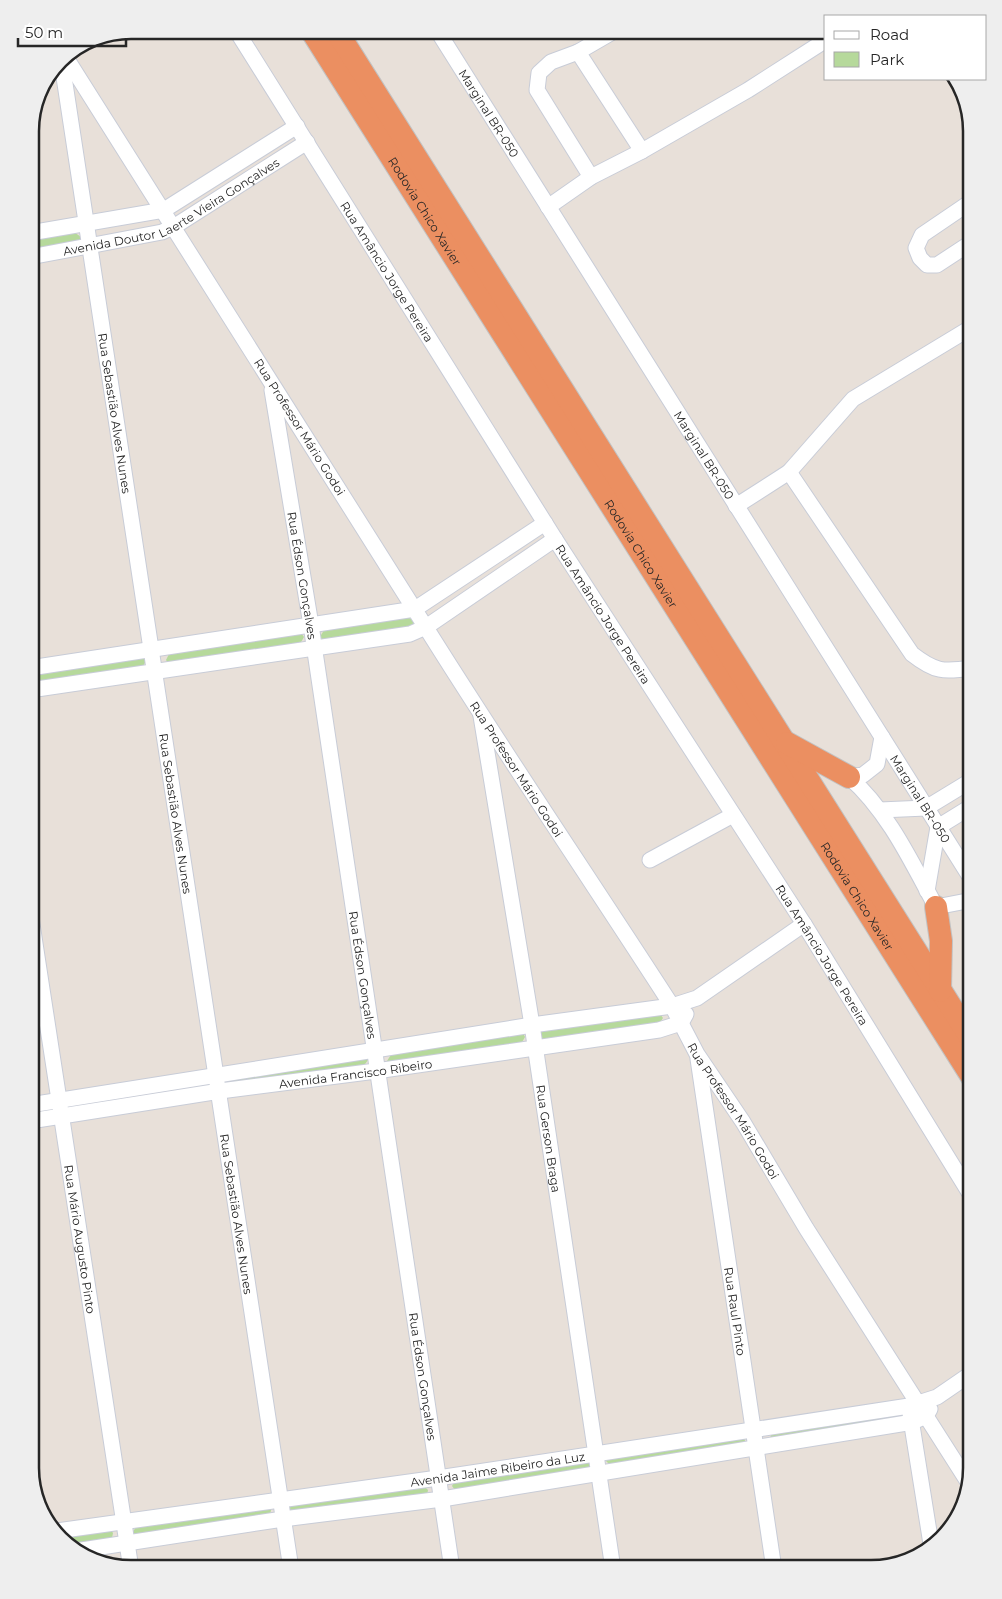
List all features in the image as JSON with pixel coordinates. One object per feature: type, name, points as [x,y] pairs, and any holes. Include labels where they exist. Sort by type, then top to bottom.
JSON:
[{"type":"highway","name":"Rodovia Chico Xavier","points":[[317,39],[963,1063]]},
{"type":"highway","name":"Rodovia Chico Xavier","points":[[342,39],[963,1026]]},
{"type":"highway","points":[[784,741],[849,777]]},
{"type":"highway","points":[[931,899],[941,941],[940,991]]},
{"type":"street","name":"Rua Amâncio Jorge Pereira","points":[[242,39],[544,523],[804,924],[963,1182]]},
{"type":"street","name":"Marginal BR-050","points":[[443,39],[963,866]]},
{"type":"street","points":[[591,177],[537,90],[540,73],[551,62],[578,52],[600,39]]},
{"type":"street","points":[[548,206],[591,177],[642,151],[748,90],[824,41]]},
{"type":"street","points":[[578,52],[642,151]]},
{"type":"street","name":"Rua Professor Mário Godoi","points":[[69,63],[175,226],[271,383],[426,627],[672,1006],[697,1054],[743,1122],[917,1412],[962,1474]]},
{"type":"street","name":"Rua Sebastião Alves Nunes","points":[[64,68],[85,223],[220,1091],[290,1560]]},
{"type":"street","points":[[164,210],[297,126]]},
{"type":"street","name":"Avenida Doutor Laerte Vieira Gonçalves","points":[[39,255],[162,232],[175,226],[307,142]]},
{"type":"street","points":[[963,207],[922,234],[916,248],[920,258],[927,265],[937,264],[963,248]]},
{"type":"street","name":"Avenida Doutor Laerte Vieira Gonçalves","points":[[39,231],[164,210]]},
{"type":"street","points":[[736,506],[790,472],[853,399],[963,332]]},
{"type":"street","name":"Rua Édson Gonçalves","points":[[271,383],[310,625],[451,1560]]},
{"type":"street","points":[[790,472],[912,654],[931,668],[953,671],[963,669]]},
{"type":"street","points":[[39,667],[415,609],[544,523]]},
{"type":"street","points":[[39,689],[410,634],[426,627],[555,540]]},
{"type":"street","name":"Rua Gerson Braga","points":[[480,709],[536,1048],[612,1560]]},
{"type":"street","points":[[849,777],[863,775],[878,764],[882,737]]},
{"type":"street","points":[[849,777],[880,810],[931,899]]},
{"type":"street","points":[[880,810],[926,808],[963,789]]},
{"type":"street","points":[[931,899],[938,827],[963,812]]},
{"type":"street","points":[[650,860],[733,815]]},
{"type":"street","points":[[931,899],[963,900]]},
{"type":"street","points":[[672,1006],[697,998],[804,924]]},
{"type":"street","name":"Rua Mário Augusto Pinto","points":[[39,968],[130,1560]]},
{"type":"street","points":[[681,1023],[697,998]]},
{"type":"street","name":"Avenida Francisco Ribeiro","points":[[39,1104],[532,1025],[672,1006]]},
{"type":"street","name":"Avenida Francisco Ribeiro","points":[[39,1120],[220,1091],[376,1071],[659,1030],[681,1023]]},
{"type":"street","name":"Rua Raul Pinto","points":[[697,1054],[755,1430],[773,1560]]},
{"type":"street","points":[[930,1538],[917,1412],[963,1379]]},
{"type":"street","name":"Avenida Jaime Ribeiro da Luz","points":[[63,1530],[438,1478],[755,1430],[917,1412]]},
{"type":"street","name":"Avenida Jaime Ribeiro da Luz","points":[[87,1549],[283,1519],[442,1499],[756,1448],[917,1412]]},
{"type":"green space","points":[[74,232],[81,237],[79,241],[39,249],[39,238]]},
{"type":"green space","points":[[408,617],[415,622],[410,629],[323,640],[320,637],[324,630]]},
{"type":"green space","points":[[301,633],[304,637],[300,644],[168,663],[166,660],[170,652]]},
{"type":"green space","points":[[143,657],[146,661],[142,668],[39,685],[39,673]]},
{"type":"green space","points":[[660,1014],[663,1018],[659,1024],[542,1040],[540,1032],[543,1029]]},
{"type":"green space","points":[[523,1033],[525,1037],[521,1044],[390,1063],[387,1061],[392,1053]]},
{"type":"green space","points":[[365,1056],[368,1060],[363,1067],[230,1082],[231,1078]]},
{"type":"green space","points":[[902,1411],[909,1416],[770,1438],[772,1433]]},
{"type":"green space","points":[[742,1437],[745,1440],[744,1445],[610,1465],[606,1461],[608,1458]]},
{"type":"green space","points":[[588,1461],[591,1464],[590,1469],[455,1490],[452,1486],[454,1482]]},
{"type":"green space","points":[[425,1487],[428,1490],[427,1495],[292,1513],[289,1509],[291,1505]]},
{"type":"green space","points":[[269,1507],[271,1510],[270,1515],[136,1536],[133,1532],[137,1525]]},
{"type":"green space","points":[[111,1530],[113,1533],[112,1538],[80,1545],[68,1535]]}]
